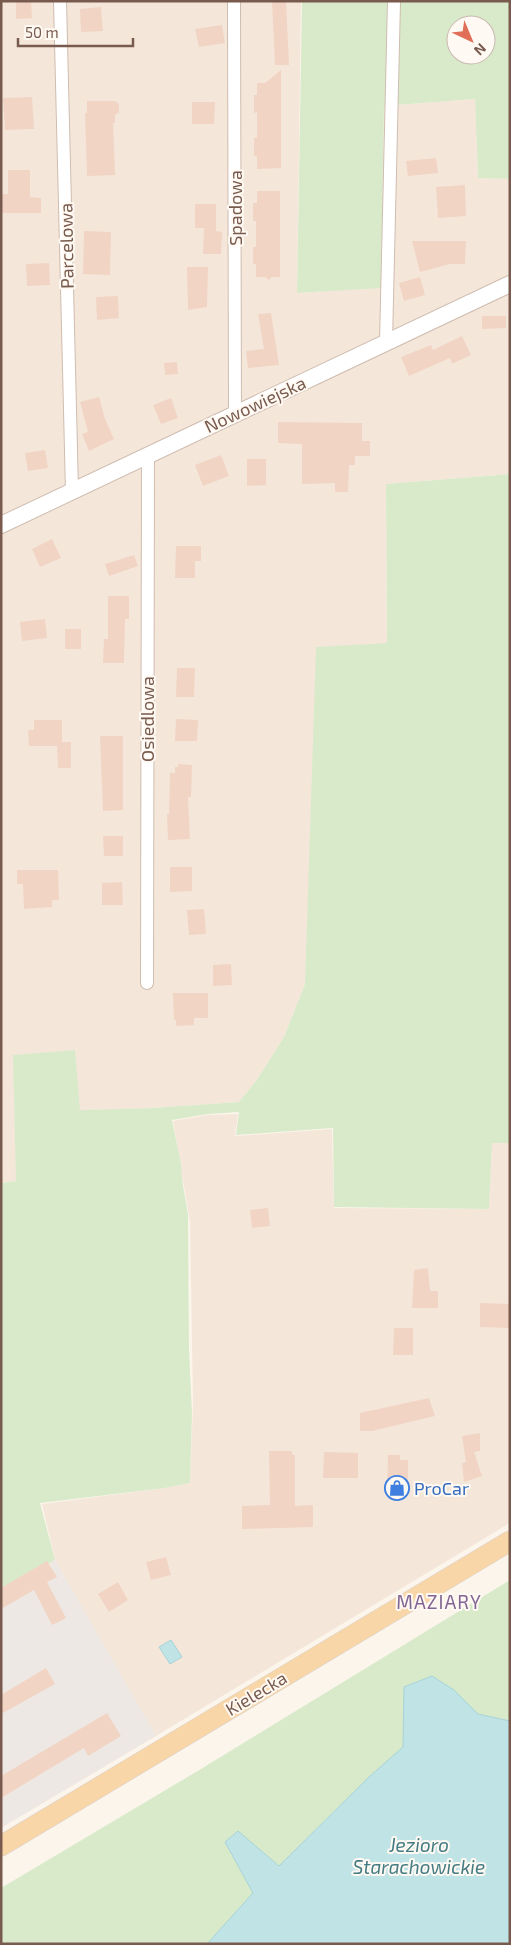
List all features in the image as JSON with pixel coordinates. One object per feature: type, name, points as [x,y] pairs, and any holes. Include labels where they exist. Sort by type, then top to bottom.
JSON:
[{"type":"main road","name":"Kielecka","points":[[1,1846],[510,1541]]},
{"type":"street","name":"Parcelowa","points":[[60,1],[72,491]]},
{"type":"street","name":"Spadowa","points":[[234,1],[235,414]]},
{"type":"street","points":[[386,342],[394,1]]},
{"type":"street","name":"Nowowiejska","points":[[1,525],[510,284]]},
{"type":"street","name":"Osiedlowa","points":[[147,983],[148,455]]},
{"type":"shaded area","points":[[1,1],[301,1],[297,293],[381,287],[384,106],[475,99],[478,178],[510,179],[510,474],[386,484],[387,644],[305,984],[284,1037],[256,1081],[239,1102],[152,1108],[80,1110],[16,1181],[1,1183]]},
{"type":"shaded area","points":[[238,1114],[235,1136],[332,1129],[334,1208],[489,1209],[492,1143],[510,1143],[510,1523],[156,1736],[55,1560],[42,1504],[190,1483],[193,1404],[190,1222],[173,1121],[207,1115]]},
{"type":"shaded area","points":[[55,1560],[156,1736],[1,1828],[1,1590]]},
{"type":"green space","points":[[302,1],[510,1],[510,179],[478,178],[475,99],[384,106],[381,288],[297,293]]},
{"type":"green space","points":[[510,474],[510,1143],[492,1143],[489,1209],[334,1207],[333,1128],[236,1135],[239,1112],[208,1114],[172,1120],[188,1214],[189,1348],[192,1414],[190,1483],[165,1488],[40,1503],[55,1560],[1,1590],[1,1183],[16,1181],[13,1055],[75,1050],[80,1110],[152,1108],[239,1102],[256,1081],[284,1037],[305,984],[316,647],[387,643],[386,484]]},
{"type":"green space","points":[[510,1580],[510,1721],[478,1714],[454,1690],[404,1747],[369,1777],[279,1866],[238,1832],[253,1893],[207,1944],[1,1944],[1,1888],[201,1769]]},
{"type":"water","points":[[171,1640],[182,1657],[170,1664],[159,1647]]},
{"type":"water","name":"Jezioro Starachowickie","points":[[432,1676],[454,1690],[478,1714],[510,1721],[510,1944],[207,1944],[253,1893],[225,1842],[238,1831],[279,1866],[369,1777],[403,1747],[404,1687]]},
{"type":"building","points":[[16,1],[31,1],[32,18],[16,19]]},
{"type":"building","points":[[272,1],[286,1],[289,65],[275,65]]},
{"type":"building","points":[[101,7],[103,31],[81,32],[80,9]]},
{"type":"building","points":[[222,25],[225,43],[199,47],[195,29]]},
{"type":"building","points":[[281,70],[281,168],[257,169],[257,156],[254,156],[254,138],[257,138],[257,112],[254,113],[254,95],[257,95],[257,83],[265,83]]},
{"type":"building","points":[[32,97],[34,129],[5,130],[3,98]]},
{"type":"building","points":[[87,101],[115,101],[119,104],[119,112],[115,115],[115,123],[113,123],[115,175],[87,176],[85,113],[87,113]]},
{"type":"building","points":[[192,102],[215,102],[214,124],[192,124]]},
{"type":"building","points":[[436,158],[438,173],[408,176],[406,161]]},
{"type":"building","points":[[8,170],[30,170],[30,197],[41,198],[41,213],[1,213],[1,194],[8,194]]},
{"type":"building","points":[[465,185],[466,216],[438,218],[436,187]]},
{"type":"building","points":[[257,191],[280,191],[280,277],[272,277],[269,280],[265,277],[256,277],[256,264],[253,264],[253,247],[256,247],[256,221],[253,221],[253,203],[257,203]]},
{"type":"building","points":[[195,204],[216,204],[216,231],[222,232],[221,254],[203,254],[204,228],[195,228]]},
{"type":"building","points":[[84,231],[111,232],[110,275],[83,274]]},
{"type":"building","points":[[412,241],[466,241],[465,264],[450,264],[420,272]]},
{"type":"building","points":[[49,263],[50,285],[27,286],[26,264]]},
{"type":"building","points":[[187,267],[208,267],[207,307],[188,310]]},
{"type":"building","points":[[420,277],[425,295],[404,301],[399,283]]},
{"type":"building","points":[[118,296],[119,318],[97,320],[96,297]]},
{"type":"building","points":[[271,313],[279,365],[248,368],[246,351],[264,349],[258,314]]},
{"type":"building","points":[[482,316],[506,316],[506,328],[482,329]]},
{"type":"building","points":[[462,336],[471,355],[452,364],[450,358],[409,376],[401,357],[431,345],[433,350]]},
{"type":"building","points":[[177,362],[178,374],[165,375],[164,363]]},
{"type":"building","points":[[99,397],[105,419],[114,439],[89,451],[82,434],[88,432],[80,402]]},
{"type":"building","points":[[171,398],[178,418],[161,424],[153,405]]},
{"type":"building","points":[[278,422],[362,423],[362,441],[370,441],[370,456],[355,456],[355,465],[349,465],[348,492],[335,492],[335,483],[302,484],[302,444],[278,443]]},
{"type":"building","points":[[45,450],[48,468],[28,471],[25,453]]},
{"type":"building","points":[[221,455],[229,476],[203,486],[195,465]]},
{"type":"building","points":[[247,459],[266,459],[266,485],[247,486]]},
{"type":"building","points":[[52,539],[61,558],[40,567],[32,549]]},
{"type":"building","points":[[176,546],[201,546],[201,561],[195,561],[195,578],[175,578]]},
{"type":"building","points":[[134,555],[138,566],[109,576],[105,564]]},
{"type":"building","points":[[108,596],[129,596],[129,619],[125,619],[124,663],[103,663],[104,639],[108,639]]},
{"type":"building","points":[[45,619],[47,638],[22,641],[20,622]]},
{"type":"building","points":[[65,629],[81,629],[81,649],[65,649]]},
{"type":"building","points":[[177,668],[195,668],[194,697],[176,697]]},
{"type":"building","points":[[176,719],[198,720],[197,741],[175,741]]},
{"type":"building","points":[[34,720],[62,720],[62,742],[71,742],[71,768],[58,768],[57,746],[29,746],[28,730],[34,730]]},
{"type":"building","points":[[100,736],[123,736],[123,810],[103,811]]},
{"type":"building","points":[[178,764],[192,765],[191,797],[188,797],[190,839],[168,840],[167,814],[169,814],[170,773],[175,773],[175,767],[178,767]]},
{"type":"building","points":[[103,836],[123,836],[123,856],[104,856]]},
{"type":"building","points":[[170,867],[192,867],[192,891],[170,892]]},
{"type":"building","points":[[17,870],[58,870],[59,900],[52,900],[52,907],[24,909],[23,884],[17,884]]},
{"type":"building","points":[[122,882],[123,905],[102,905],[102,883]]},
{"type":"building","points":[[204,909],[206,934],[189,935],[187,910]]},
{"type":"building","points":[[231,964],[232,985],[213,986],[213,965]]},
{"type":"building","points":[[173,993],[208,993],[208,1018],[194,1018],[194,1025],[176,1026]]},
{"type":"building","points":[[268,1208],[270,1226],[252,1228],[250,1210]]},
{"type":"building","points":[[428,1268],[430,1291],[438,1291],[438,1308],[412,1308],[414,1270]]},
{"type":"building","points":[[480,1303],[510,1304],[510,1328],[480,1327]]},
{"type":"building","points":[[394,1328],[413,1328],[413,1355],[393,1355]]},
{"type":"building","points":[[429,1398],[435,1416],[372,1431],[360,1431],[360,1413]]},
{"type":"building","points":[[480,1433],[480,1451],[474,1452],[482,1476],[464,1482],[462,1463],[466,1462],[462,1436]]},
{"type":"building","points":[[269,1451],[292,1451],[292,1455],[295,1455],[295,1506],[313,1505],[313,1527],[242,1529],[242,1506],[270,1505]]},
{"type":"building","points":[[324,1452],[358,1453],[358,1478],[323,1478]]},
{"type":"building","points":[[388,1455],[400,1455],[400,1460],[408,1460],[408,1496],[387,1496]]},
{"type":"building","points":[[166,1557],[171,1575],[151,1580],[146,1562]]},
{"type":"building","points":[[47,1561],[57,1577],[47,1582],[66,1618],[52,1625],[34,1590],[1,1609],[1,1588]]},
{"type":"building","points":[[118,1582],[128,1600],[109,1612],[98,1594]]},
{"type":"building","points":[[46,1668],[55,1684],[1,1714],[1,1695]]},
{"type":"building","points":[[107,1713],[121,1736],[88,1756],[84,1748],[1,1798],[1,1776]]},
{"type":"place","name":"ProCar","points":[[397,1488]]},
{"type":"district","name":"MAZIARY","points":[[439,1601]]}]
